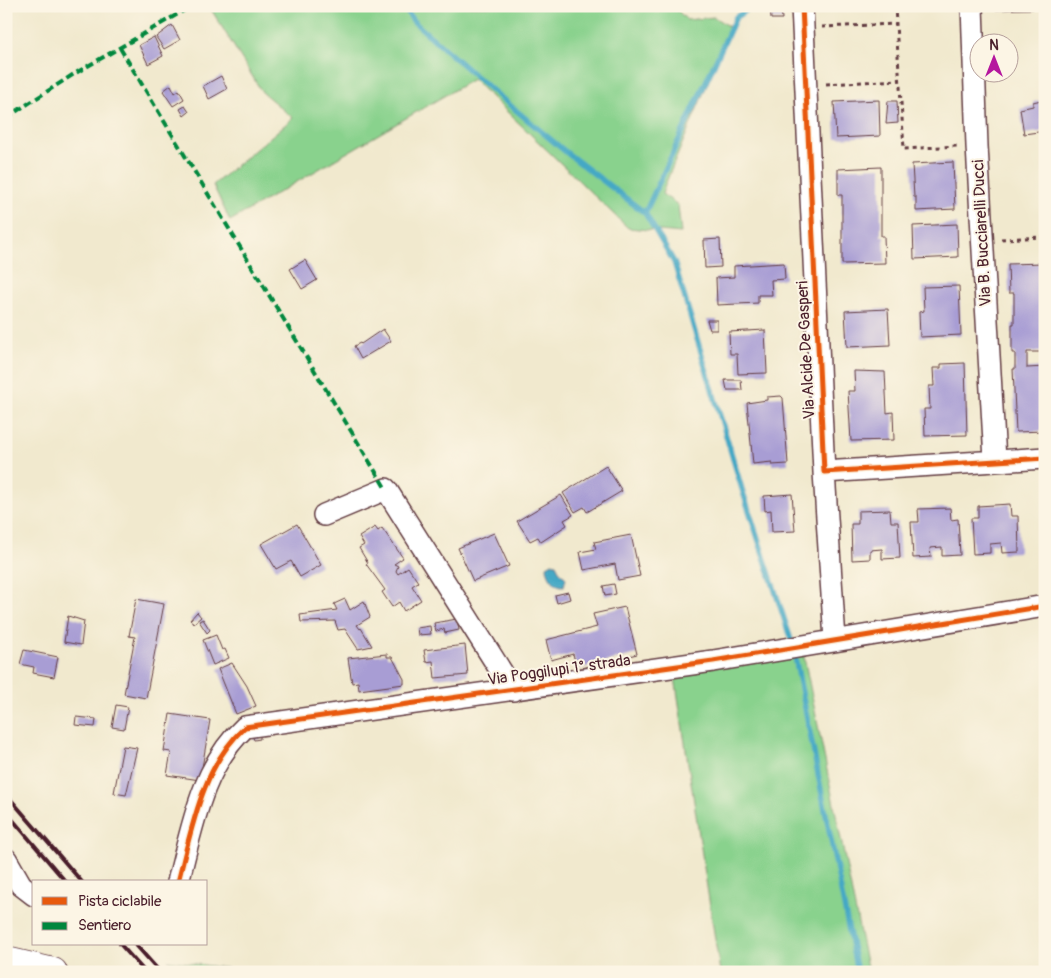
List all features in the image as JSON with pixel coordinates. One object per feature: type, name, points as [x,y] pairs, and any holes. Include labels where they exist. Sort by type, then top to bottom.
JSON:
[{"type":"main road","points":[[6,962],[23,972]]},
{"type":"main road","points":[[6,962],[53,972]]},
{"type":"street","name":"Via Alcide De Gasperi","points":[[802,6],[824,472],[835,640]]},
{"type":"street","name":"Via B. Bucciarelli Ducci","points":[[972,6],[995,460]]},
{"type":"street","points":[[824,472],[1045,458]]},
{"type":"street","points":[[324,515],[386,489],[513,690]]},
{"type":"street","name":"Via Poggilupi 1° strada","points":[[179,880],[208,776],[235,736],[245,727],[713,661],[1045,606]]},
{"type":"street","points":[[6,859],[21,885],[32,893]]},
{"type":"path","points":[[895,6],[904,148],[978,146]]},
{"type":"path","points":[[804,27],[896,24]]},
{"type":"path","points":[[806,84],[900,80]]},
{"type":"path","points":[[983,239],[1045,237]]},
{"type":"green space","points":[[209,6],[673,6],[687,20],[714,17],[731,28],[662,194],[678,205],[681,233],[628,228],[473,79],[230,221],[213,185],[293,118],[262,92]]},
{"type":"green space","points":[[803,652],[868,972],[720,972],[674,671]]},
{"type":"green space","points":[[168,960],[253,972],[179,972]]},
{"type":"water","points":[[552,563],[556,564],[566,578],[564,586],[557,585],[550,577],[547,566]]},
{"type":"building","points":[[770,6],[781,6],[782,19],[771,19]]},
{"type":"building","points":[[994,6],[1033,6],[1033,9],[994,10]]},
{"type":"building","points":[[172,25],[180,40],[164,49],[156,37]]},
{"type":"building","points":[[154,37],[163,56],[148,64],[139,45]]},
{"type":"building","points":[[221,76],[227,89],[209,99],[203,86]]},
{"type":"building","points":[[171,85],[175,93],[179,90],[184,99],[173,106],[163,91]]},
{"type":"building","points":[[1045,99],[1045,131],[1024,134],[1020,109],[1033,106],[1033,102]]},
{"type":"building","points":[[879,100],[880,136],[836,138],[834,102]]},
{"type":"building","points":[[888,101],[897,101],[898,123],[886,124]]},
{"type":"building","points":[[185,106],[189,112],[184,116],[180,109]]},
{"type":"building","points":[[953,162],[955,209],[916,211],[912,164]]},
{"type":"building","points":[[881,167],[881,236],[884,236],[885,263],[842,264],[842,195],[838,195],[838,169]]},
{"type":"building","points":[[957,224],[958,257],[914,259],[913,226]]},
{"type":"building","points":[[720,239],[721,267],[705,268],[704,240]]},
{"type":"building","points":[[305,260],[317,280],[302,289],[290,269]]},
{"type":"building","points":[[784,263],[785,279],[771,280],[772,295],[758,295],[758,303],[717,305],[716,278],[734,277],[734,266]]},
{"type":"building","points":[[1045,263],[1045,352],[1027,352],[1027,368],[1045,367],[1045,431],[1016,432],[1013,369],[1015,369],[1015,353],[1012,353],[1014,293],[1009,293],[1008,264]]},
{"type":"building","points":[[959,286],[961,335],[920,337],[919,312],[924,311],[923,287]]},
{"type":"building","points":[[888,309],[890,345],[847,347],[845,311]]},
{"type":"building","points":[[707,320],[717,320],[717,330],[710,330]]},
{"type":"building","points":[[383,329],[391,341],[361,359],[354,346],[361,344]]},
{"type":"building","points":[[765,330],[767,373],[738,374],[737,354],[730,354],[729,332]]},
{"type":"building","points":[[965,363],[967,435],[925,436],[924,409],[930,409],[929,386],[934,386],[933,368],[941,368],[941,364]]},
{"type":"building","points":[[854,371],[885,372],[887,413],[893,412],[894,440],[851,441],[848,391],[855,391]]},
{"type":"building","points":[[725,380],[741,380],[742,390],[727,390]]},
{"type":"building","points":[[781,396],[783,398],[788,464],[772,465],[772,462],[753,464],[747,403],[767,400],[767,397]]},
{"type":"building","points":[[606,466],[622,491],[587,512],[584,507],[575,512],[563,493]]},
{"type":"building","points":[[792,494],[795,531],[772,532],[771,510],[765,511],[764,496]]},
{"type":"building","points":[[561,495],[573,515],[564,520],[567,525],[541,542],[538,537],[530,541],[517,521]]},
{"type":"building","points":[[1010,504],[1011,516],[1018,516],[1019,552],[1002,553],[1001,543],[990,544],[990,553],[973,554],[971,518],[978,518],[978,506]]},
{"type":"building","points":[[950,508],[951,520],[958,519],[960,555],[942,556],[942,547],[930,548],[931,557],[913,558],[911,522],[919,522],[918,509]]},
{"type":"building","points":[[890,510],[891,522],[898,522],[900,558],[882,559],[882,549],[870,550],[870,559],[852,560],[851,524],[858,524],[858,511]]},
{"type":"building","points":[[297,524],[321,565],[300,577],[291,561],[276,569],[261,544]]},
{"type":"building","points":[[375,527],[378,531],[382,528],[403,558],[394,564],[398,566],[396,571],[398,574],[408,567],[418,582],[412,586],[421,600],[404,611],[399,602],[392,607],[382,592],[385,590],[366,564],[368,563],[359,548],[364,545],[359,537]]},
{"type":"building","points":[[494,533],[509,566],[473,581],[458,548]]},
{"type":"building","points":[[631,535],[640,576],[618,580],[615,564],[584,570],[580,552],[596,549],[594,542]]},
{"type":"building","points":[[614,584],[616,594],[605,596],[603,586]]},
{"type":"building","points":[[568,592],[570,599],[557,603],[555,595]]},
{"type":"building","points":[[136,599],[164,604],[146,698],[124,694],[135,637],[129,636]]},
{"type":"building","points":[[345,599],[350,610],[364,601],[370,617],[357,625],[361,628],[372,646],[358,649],[345,629],[338,630],[335,621],[301,622],[300,615],[337,610],[334,604]]},
{"type":"building","points":[[625,607],[637,654],[577,669],[573,654],[551,660],[546,640],[597,627],[593,614]]},
{"type":"building","points":[[197,612],[201,617],[194,623],[190,620]]},
{"type":"building","points":[[68,616],[84,621],[81,645],[64,642]]},
{"type":"building","points":[[203,619],[210,630],[207,633],[199,621]]},
{"type":"building","points":[[457,619],[459,630],[445,633],[444,629],[436,631],[434,623]]},
{"type":"building","points":[[430,626],[431,634],[418,635],[417,628]]},
{"type":"building","points":[[216,635],[222,650],[225,649],[229,658],[213,665],[203,640]]},
{"type":"building","points":[[465,645],[468,675],[435,678],[433,661],[426,662],[424,650]]},
{"type":"building","points":[[24,650],[58,657],[54,677],[33,673],[34,667],[20,664]]},
{"type":"building","points":[[387,654],[387,657],[392,657],[404,679],[404,684],[359,690],[358,682],[352,683],[348,658]]},
{"type":"building","points":[[232,663],[247,686],[256,706],[236,714],[218,669]]},
{"type":"building","points":[[116,705],[128,707],[124,729],[112,727]]},
{"type":"building","points":[[170,714],[210,720],[200,780],[167,775],[171,752],[164,751]]},
{"type":"building","points":[[76,717],[96,719],[95,727],[75,725]]},
{"type":"building","points":[[260,733],[260,739],[254,740],[252,735]]},
{"type":"building","points":[[123,746],[137,748],[126,795],[114,793]]},
{"type":"waterway","points":[[403,6],[414,22],[480,80],[567,153],[645,213],[674,262],[742,489],[792,643]]},
{"type":"waterway","points":[[645,213],[736,17],[752,6]]},
{"type":"waterway","points":[[794,652],[857,972]]},
{"type":"railway","points":[[6,794],[80,880]]},
{"type":"railway","points":[[6,812],[64,880]]},
{"type":"railway","points":[[122,946],[145,972]]},
{"type":"railway","points":[[137,946],[160,972]]},
{"type":"marked path","points":[[6,118],[74,74],[192,6]]},
{"type":"marked path","points":[[120,48],[386,489]]},
{"type":"cycle path","points":[[802,6],[824,472],[1045,458]]},
{"type":"cycle path","points":[[179,880],[194,820],[209,779],[218,760],[245,727],[713,661],[1045,606]]}]
